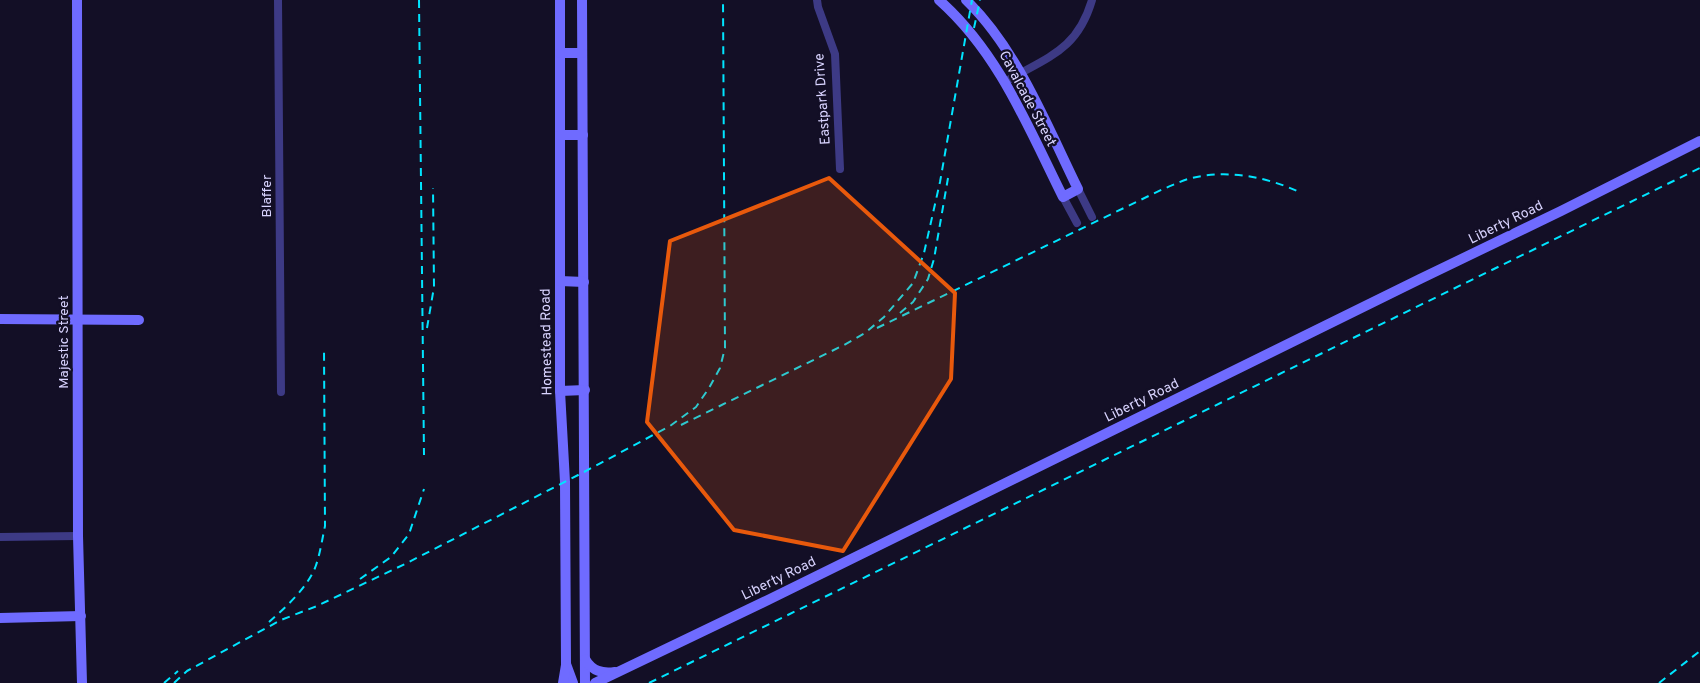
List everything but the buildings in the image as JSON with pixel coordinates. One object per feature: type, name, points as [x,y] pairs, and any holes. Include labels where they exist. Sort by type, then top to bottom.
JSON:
[{"type":"main road","name":"Majestic Street","points":[[77,0],[78,536],[82,683]]},
{"type":"main road","name":"Homestead Road","points":[[560,0],[560,391],[565,482],[566,664],[573,683]]},
{"type":"main road","points":[[582,0],[585,683]]},
{"type":"main road","name":"Cavalcade Street","points":[[939,0],[972,34],[995,65],[1063,197]]},
{"type":"main road","name":"Cavalcade Street","points":[[966,0],[1006,48],[1078,189]]},
{"type":"main road","points":[[560,53],[582,53]]},
{"type":"main road","points":[[560,136],[583,135]]},
{"type":"main road","name":"Liberty Road","points":[[595,683],[1700,142]]},
{"type":"main road","points":[[1063,197],[1078,189]]},
{"type":"main road","points":[[560,281],[584,282]]},
{"type":"main road","points":[[0,319],[139,320]]},
{"type":"main road","points":[[560,391],[585,390]]},
{"type":"main road","points":[[566,576],[584,576]]},
{"type":"main road","points":[[0,618],[81,616]]},
{"type":"main road","points":[[585,659],[592,668],[602,672],[625,669]]},
{"type":"main road","points":[[562,683],[566,664]]},
{"type":"street","name":"Blaffer","points":[[278,0],[281,392]]},
{"type":"street","name":"Eastpark Drive","points":[[817,0],[835,54],[840,169]]},
{"type":"street","points":[[1005,82],[1046,59],[1070,42],[1080,30],[1092,0]]},
{"type":"street","name":"Cavalcade Street","points":[[1078,189],[1092,217]]},
{"type":"street","name":"Cavalcade Street","points":[[1063,197],[1077,223]]},
{"type":"street","points":[[0,537],[78,536]]},
{"type":"highlighted area","points":[[829,178],[955,293],[951,379],[843,551],[734,530],[647,422],[670,241]]},
{"type":"railway","points":[[419,0],[424,455]]},
{"type":"railway","points":[[174,683],[187,671],[281,620],[317,606],[407,563],[670,426],[696,407],[720,368],[725,348],[723,0]]},
{"type":"railway","points":[[681,425],[865,333],[884,317],[913,283],[924,253],[940,182],[972,0]]},
{"type":"railway","points":[[974,28],[980,0]]},
{"type":"railway","points":[[649,683],[1700,168]]},
{"type":"railway","points":[[877,328],[1163,189],[1188,179],[1230,174],[1271,181],[1297,191]]},
{"type":"railway","points":[[900,313],[913,302],[928,279],[934,259],[948,178]]},
{"type":"railway","points":[[427,328],[434,287],[433,188]]},
{"type":"railway","points":[[269,622],[289,604],[311,576],[322,542],[325,526],[324,347]]},
{"type":"railway","points":[[360,579],[391,557],[409,534],[424,489]]},
{"type":"railway","points":[[1659,683],[1700,651]]},
{"type":"railway","points":[[164,683],[178,671]]}]
